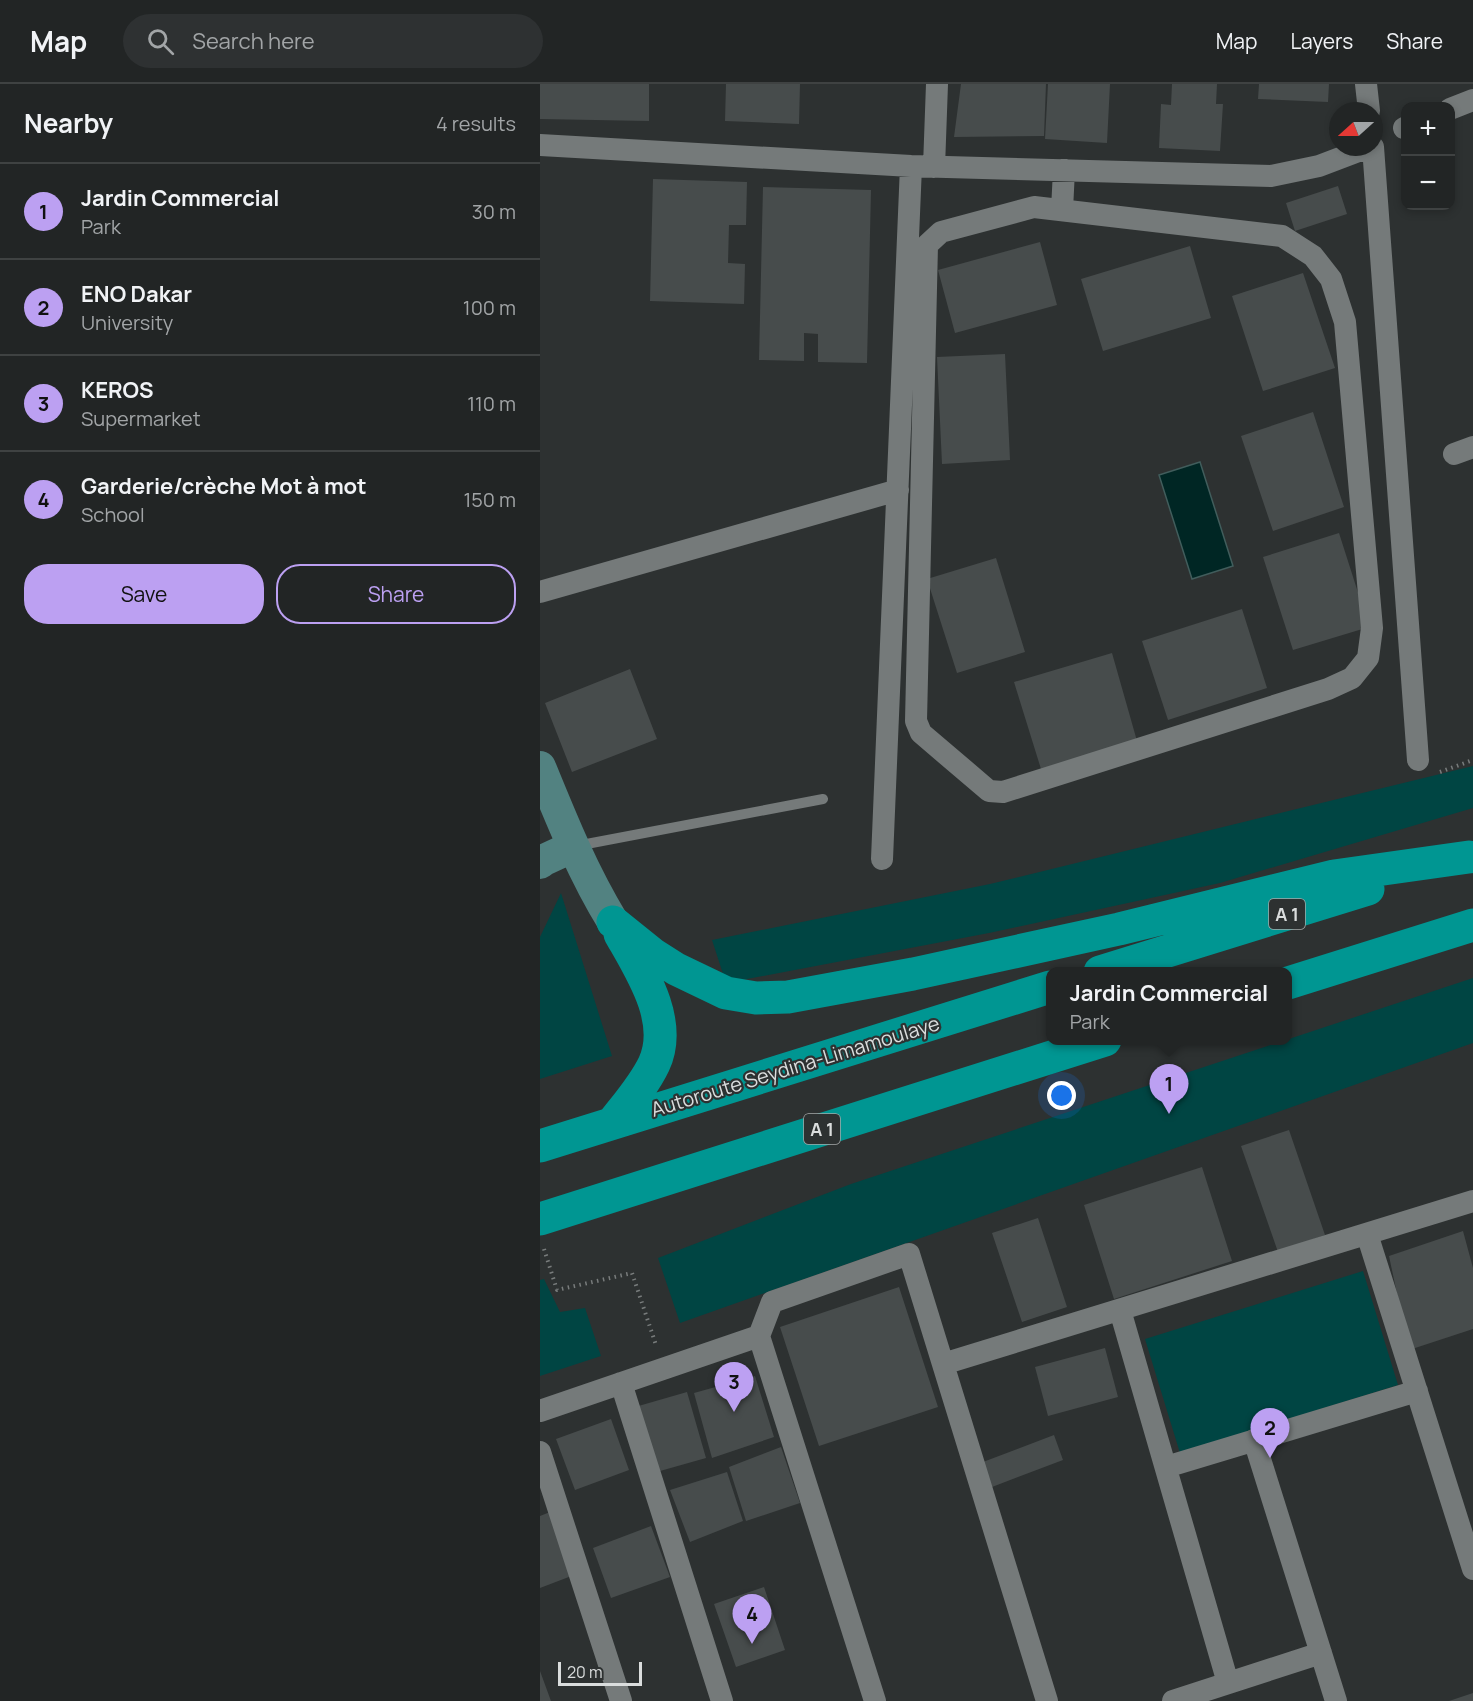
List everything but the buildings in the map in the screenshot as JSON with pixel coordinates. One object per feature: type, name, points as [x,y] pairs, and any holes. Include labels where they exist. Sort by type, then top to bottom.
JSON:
[{"type":"highway","points":[[613,922],[654,955],[676,969],[726,993],[756,998],[788,997],[902,976],[1119,929],[1334,876],[1471,857]]},
{"type":"highway","name":"A 1","points":[[1116,967],[1471,857]]},
{"type":"highway","points":[[613,922],[644,980],[657,1011],[661,1036],[655,1061],[647,1078],[614,1122]]},
{"type":"highway","points":[[1292,981],[1473,925]]},
{"type":"highway","name":"Autoroute Seydina-Limamoulaye","points":[[540,1146],[1046,988]]},
{"type":"highway","name":"A 1","points":[[540,1219],[1092,1045]]},
{"type":"street","points":[[934,167],[937,84]]},
{"type":"street","points":[[1366,84],[1368,102]]},
{"type":"street","points":[[1455,107],[1473,100]]},
{"type":"street","points":[[540,145],[934,167],[1271,176],[1319,166],[1346,156]]},
{"type":"street","points":[[1372,156],[1418,760]]},
{"type":"street","points":[[882,859],[911,166]]},
{"type":"street","points":[[1062,210],[1064,170]]},
{"type":"street","points":[[1034,207],[1062,210],[1282,236],[1313,256],[1332,279],[1345,322],[1372,628],[1368,658],[1352,678],[1328,689],[1003,792],[988,791],[921,733],[916,721],[927,245],[941,232],[1034,207]]},
{"type":"street","points":[[540,592],[898,490]]},
{"type":"street","points":[[540,767],[572,847],[594,891],[613,922]]},
{"type":"street","points":[[540,863],[572,847]]},
{"type":"street","points":[[943,1364],[1473,1201]]},
{"type":"street","points":[[1367,1234],[1473,1569]]},
{"type":"street","points":[[875,1701],[759,1336],[772,1302],[909,1254],[1047,1701]]},
{"type":"street","points":[[1120,1310],[1228,1683]]},
{"type":"street","points":[[540,1411],[759,1336]]},
{"type":"street","points":[[621,1383],[723,1701]]},
{"type":"street","points":[[1166,1467],[1417,1391]]},
{"type":"street","points":[[1254,1440],[1336,1701]]},
{"type":"street","points":[[540,1452],[621,1701]]},
{"type":"street","points":[[1173,1701],[1321,1653]]},
{"type":"lane","points":[[572,847],[823,799]]},
{"type":"path","points":[[540,1238],[557,1290],[632,1273],[664,1369]]},
{"type":"shaded area","points":[[1200,462],[1233,566],[1192,579],[1159,475]]},
{"type":"shaded area","points":[[1473,766],[1473,808],[1220,883],[989,933],[726,983],[712,940],[990,884]]},
{"type":"shaded area","points":[[561,893],[612,1056],[540,1079],[540,937]]},
{"type":"shaded area","points":[[1473,978],[1473,1043],[680,1323],[658,1258],[851,1184],[1271,1045],[1292,1045],[1292,1038]]},
{"type":"shaded area","points":[[1363,1271],[1398,1385],[1180,1453],[1145,1339]]},
{"type":"shaded area","points":[[544,1279],[560,1312],[585,1308],[601,1356],[540,1376],[540,1280]]},
{"type":"place","name":"Jardin Commercial","points":[[1169,1114]]},
{"type":"place","name":"KEROS","points":[[734,1412]]},
{"type":"place","name":"ENO Dakar","points":[[1270,1458]]},
{"type":"place","name":"Garderie/crèche Mot à mot","points":[[752,1644]]}]
